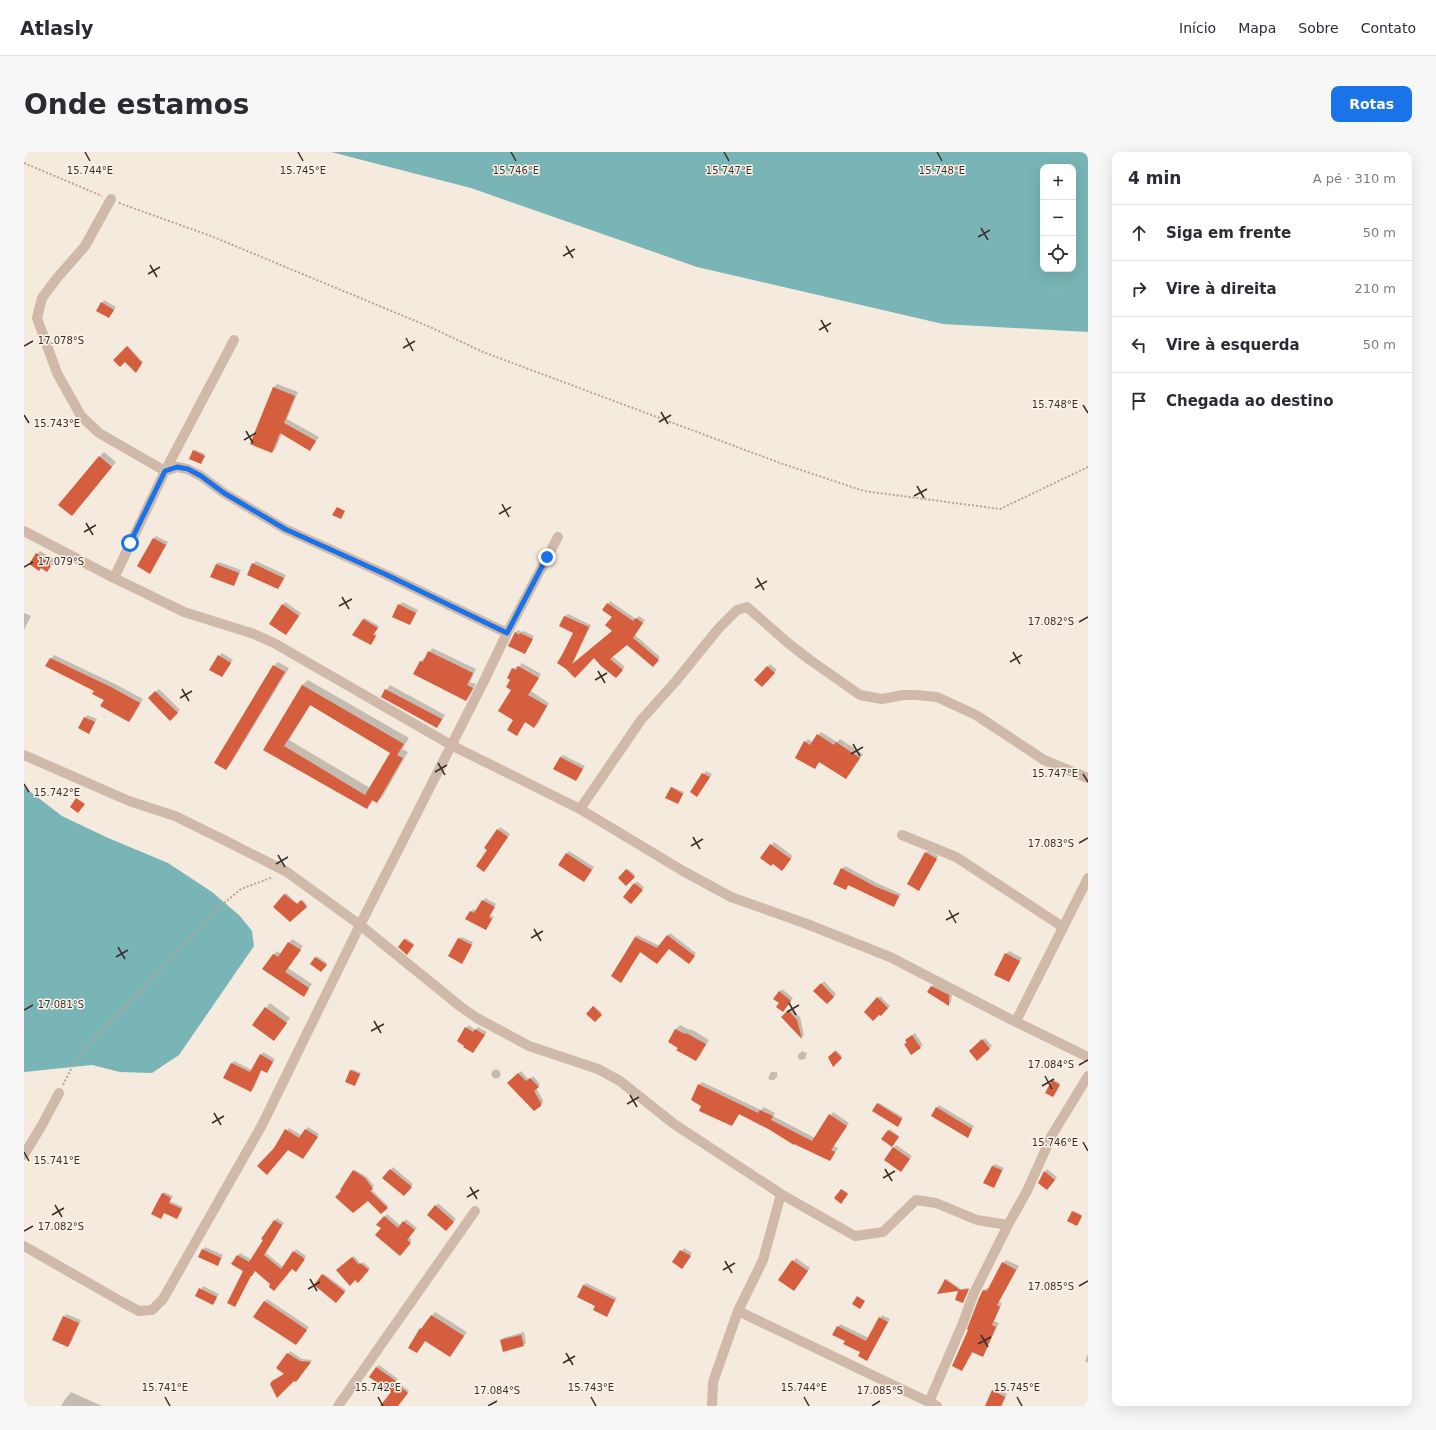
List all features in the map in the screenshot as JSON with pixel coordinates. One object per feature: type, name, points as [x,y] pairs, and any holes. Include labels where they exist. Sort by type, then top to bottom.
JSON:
[{"type":"street","points":[[111,200],[85,246],[42,298],[37,318],[58,373],[81,416],[99,433],[165,471],[177,467],[188,469],[201,476],[224,493],[285,529],[387,575],[507,633]]},
{"type":"street","points":[[114,578],[165,471],[234,340]]},
{"type":"street","points":[[24,531],[114,578],[184,612],[254,634],[274,643],[451,745],[580,809],[683,871],[731,897],[807,924],[890,957],[1016,1022],[1088,1057]]},
{"type":"street","points":[[24,1246],[139,1311],[152,1310],[163,1299],[262,1124],[507,633],[558,537]]},
{"type":"street","points":[[580,809],[641,720],[676,681],[718,629],[737,610],[747,607],[783,639],[860,695],[882,699],[903,695],[937,698],[976,715],[1044,760],[1088,778]]},
{"type":"street","points":[[24,755],[129,801],[175,816],[226,840],[287,872],[360,925],[461,1007],[477,1018],[529,1046],[598,1070],[620,1080],[674,1124],[781,1194],[855,1236],[883,1232],[916,1200],[936,1203],[977,1220],[1008,1225]]},
{"type":"street","points":[[902,835],[956,857],[1063,927]]},
{"type":"street","points":[[1016,1022],[1088,878]]},
{"type":"street","points":[[738,1311],[933,1404],[973,1295],[1026,1191],[1052,1135],[1088,1076]]},
{"type":"street","points":[[24,1155],[42,1126],[59,1093]]},
{"type":"street","points":[[712,1406],[713,1382],[738,1311],[763,1260],[781,1194]]},
{"type":"street","points":[[338,1406],[475,1211]]},
{"type":"path","points":[[24,163],[111,200],[211,236],[430,327],[483,352],[780,463],[864,491],[1000,510],[1088,467]]},
{"type":"path","points":[[59,1093],[72,1067],[87,1047],[223,904],[241,889],[287,872]]},
{"type":"water","points":[[331,152],[1088,152],[1088,332],[943,324],[697,267],[471,188]]},
{"type":"water","points":[[24,787],[62,816],[106,837],[168,863],[212,892],[240,916],[252,931],[254,946],[179,1055],[152,1073],[120,1072],[92,1065],[24,1072]]},
{"type":"building","points":[[101,302],[114,310],[109,318],[96,311]]},
{"type":"building","points":[[127,346],[142,363],[136,373],[125,362],[120,367],[113,360]]},
{"type":"building","points":[[273,387],[295,396],[284,423],[316,441],[310,451],[280,433],[272,453],[250,444]]},
{"type":"building","points":[[193,450],[205,456],[201,464],[189,459]]},
{"type":"building","points":[[99,456],[112,467],[72,516],[58,505]]},
{"type":"building","points":[[337,507],[345,511],[341,519],[332,515]]},
{"type":"building","points":[[153,538],[166,545],[150,574],[137,566]]},
{"type":"building","points":[[36,553],[53,563],[47,572],[41,568],[39,571],[29,564]]},
{"type":"building","points":[[252,563],[284,578],[278,589],[247,575]]},
{"type":"building","points":[[216,564],[239,573],[234,586],[210,577]]},
{"type":"building","points":[[607,603],[633,621],[636,618],[643,623],[633,638],[659,660],[653,667],[627,645],[610,659],[623,670],[616,678],[601,666],[594,658],[575,678],[557,663],[573,633],[559,626],[564,616],[589,627],[572,664],[612,631],[605,625],[612,617],[602,610]]},
{"type":"building","points":[[282,604],[299,616],[286,635],[269,624]]},
{"type":"building","points":[[398,604],[416,613],[410,625],[392,617]]},
{"type":"building","points":[[363,619],[378,628],[373,635],[376,636],[371,645],[352,635]]},
{"type":"building","points":[[515,632],[519,635],[520,633],[533,639],[525,654],[508,646]]},
{"type":"building","points":[[428,651],[473,673],[467,685],[473,688],[466,701],[413,674],[420,661],[423,662]]},
{"type":"building","points":[[218,655],[231,663],[222,677],[209,670]]},
{"type":"building","points":[[50,658],[111,687],[140,703],[129,722],[100,706],[104,700],[92,694],[94,691],[45,666]]},
{"type":"building","points":[[273,665],[285,672],[226,770],[214,763]]},
{"type":"building","points":[[518,666],[539,678],[528,695],[547,706],[534,728],[525,722],[517,736],[507,730],[513,720],[498,711],[511,690],[506,687],[510,680],[507,678],[512,668],[516,670]]},
{"type":"building","points":[[767,666],[775,673],[762,687],[754,680]]},
{"type":"building","points":[[302,685],[404,744],[397,755],[403,758],[377,803],[372,800],[367,809],[263,750]],"holes":[[[310,705],[390,753],[365,795],[284,746]]]},
{"type":"building","points":[[385,689],[442,719],[437,728],[381,697]]},
{"type":"building","points":[[155,691],[178,713],[170,721],[148,698]]},
{"type":"building","points":[[84,717],[95,722],[89,734],[78,728]]},
{"type":"building","points":[[817,734],[834,745],[836,742],[860,758],[846,779],[819,762],[815,769],[795,758],[804,741],[810,745]]},
{"type":"building","points":[[560,757],[583,769],[576,781],[553,769]]},
{"type":"building","points":[[702,773],[710,777],[697,797],[690,792]]},
{"type":"building","points":[[671,787],[683,794],[678,804],[665,798]]},
{"type":"building","points":[[76,798],[85,804],[78,813],[70,807]]},
{"type":"building","points":[[497,829],[508,837],[484,872],[476,866],[487,850],[484,848]]},
{"type":"building","points":[[770,844],[791,859],[782,871],[773,864],[771,866],[760,858]]},
{"type":"building","points":[[925,852],[937,859],[919,891],[907,884]]},
{"type":"building","points":[[566,853],[592,870],[584,882],[558,865]]},
{"type":"building","points":[[841,868],[874,886],[899,896],[894,907],[848,885],[846,890],[833,884]]},
{"type":"building","points":[[626,869],[635,877],[626,886],[618,878]]},
{"type":"building","points":[[634,883],[643,890],[631,904],[623,897]]},
{"type":"building","points":[[284,894],[297,904],[301,900],[307,907],[290,922],[273,907]]},
{"type":"building","points":[[482,900],[495,907],[489,917],[492,919],[486,930],[465,919],[470,911],[474,913]]},
{"type":"building","points":[[667,935],[695,956],[689,964],[669,949],[657,964],[640,952],[621,983],[611,976],[635,937],[657,948]]},
{"type":"building","points":[[458,938],[472,945],[462,964],[448,956]]},
{"type":"building","points":[[404,939],[414,945],[407,955],[398,947]]},
{"type":"building","points":[[288,942],[301,950],[285,972],[309,988],[304,997],[262,969],[273,954],[278,957]]},
{"type":"building","points":[[1005,953],[1020,961],[1009,982],[994,975]]},
{"type":"building","points":[[315,957],[327,965],[321,972],[310,964]]},
{"type":"building","points":[[821,983],[834,997],[827,1004],[813,991]]},
{"type":"building","points":[[931,986],[949,995],[949,1006],[927,992]]},
{"type":"building","points":[[779,991],[791,1001],[783,1012],[776,1007],[779,1003],[773,999]]},
{"type":"building","points":[[877,997],[888,1008],[881,1016],[879,1015],[873,1021],[864,1012]]},
{"type":"building","points":[[593,1006],[602,1015],[595,1022],[586,1014]]},
{"type":"building","points":[[265,1007],[287,1023],[274,1041],[252,1025]]},
{"type":"building","points":[[788,1010],[797,1020],[802,1039],[781,1017]]},
{"type":"building","points":[[465,1027],[473,1032],[475,1029],[485,1035],[473,1053],[457,1041]]},
{"type":"building","points":[[675,1029],[706,1044],[696,1061],[676,1050],[678,1048],[668,1042]]},
{"type":"building","points":[[912,1035],[921,1048],[911,1055],[904,1044],[907,1043],[905,1040]]},
{"type":"building","points":[[982,1039],[990,1049],[977,1061],[969,1051]]},
{"type":"building","points":[[835,1051],[842,1058],[833,1067],[828,1057]]},
{"type":"building","points":[[260,1054],[273,1062],[267,1073],[261,1070],[251,1092],[223,1078],[231,1063],[250,1072]]},
{"type":"building","points":[[350,1070],[360,1074],[355,1086],[345,1082]]},
{"type":"building","points":[[518,1073],[526,1081],[530,1078],[539,1087],[534,1091],[541,1103],[541,1106],[534,1111],[507,1083]]},
{"type":"building","points":[[1052,1080],[1060,1085],[1053,1097],[1045,1093]]},
{"type":"building","points":[[698,1084],[758,1113],[760,1110],[773,1116],[771,1120],[812,1141],[829,1114],[847,1126],[831,1150],[835,1152],[830,1161],[794,1145],[770,1130],[739,1114],[732,1126],[699,1111],[701,1106],[691,1100]]},
{"type":"building","points":[[877,1103],[902,1119],[898,1127],[872,1111]]},
{"type":"building","points":[[936,1107],[972,1129],[968,1138],[931,1116]]},
{"type":"building","points":[[285,1129],[299,1138],[305,1129],[318,1137],[303,1159],[288,1150],[267,1175],[257,1166],[274,1148]]},
{"type":"building","points":[[888,1130],[899,1137],[892,1147],[881,1139]]},
{"type":"building","points":[[893,1147],[910,1159],[901,1172],[884,1160]]},
{"type":"building","points":[[992,1166],[1002,1170],[994,1188],[983,1183]]},
{"type":"building","points":[[390,1169],[412,1187],[404,1196],[382,1178]]},
{"type":"building","points":[[353,1170],[365,1178],[373,1189],[370,1191],[388,1208],[381,1214],[368,1201],[353,1213],[335,1197],[341,1191],[340,1190]]},
{"type":"building","points":[[1044,1171],[1055,1180],[1047,1190],[1038,1183]]},
{"type":"building","points":[[841,1189],[848,1194],[841,1204],[834,1198]]},
{"type":"building","points":[[162,1193],[171,1198],[169,1203],[182,1209],[177,1219],[164,1213],[161,1219],[151,1214]]},
{"type":"building","points":[[435,1205],[454,1222],[446,1231],[427,1215]]},
{"type":"building","points":[[1072,1211],[1082,1216],[1077,1226],[1067,1221]]},
{"type":"building","points":[[384,1216],[398,1228],[403,1221],[415,1230],[407,1240],[411,1243],[400,1256],[375,1235],[381,1228],[376,1225]]},
{"type":"building","points":[[274,1220],[282,1225],[264,1255],[281,1269],[293,1251],[305,1259],[296,1272],[292,1269],[274,1291],[269,1287],[270,1284],[255,1271],[235,1307],[227,1303],[243,1271],[231,1264],[237,1255],[249,1262],[263,1240],[261,1239]]},
{"type":"building","points":[[202,1249],[221,1258],[218,1266],[198,1257]]},
{"type":"building","points":[[680,1250],[691,1256],[682,1269],[672,1262]]},
{"type":"building","points":[[352,1257],[359,1265],[360,1263],[369,1270],[358,1283],[355,1280],[350,1286],[336,1270]]},
{"type":"building","points":[[792,1260],[808,1271],[794,1291],[778,1280]]},
{"type":"building","points":[[1002,1262],[1016,1270],[997,1305],[1000,1307],[992,1325],[996,1327],[983,1357],[972,1352],[962,1371],[952,1366],[968,1330],[967,1329],[979,1298],[983,1290],[987,1291]]},
{"type":"building","points":[[322,1274],[345,1292],[336,1303],[314,1285]]},
{"type":"building","points":[[945,1279],[960,1290],[969,1289],[963,1303],[955,1300],[958,1291],[937,1294]]},
{"type":"building","points":[[583,1285],[615,1300],[607,1317],[593,1310],[595,1306],[577,1297]]},
{"type":"building","points":[[199,1288],[217,1297],[213,1305],[195,1296]]},
{"type":"building","points":[[857,1296],[865,1301],[860,1309],[852,1304]]},
{"type":"building","points":[[264,1301],[307,1330],[296,1345],[253,1317]]},
{"type":"building","points":[[431,1315],[464,1336],[450,1357],[425,1341],[417,1353],[408,1348],[420,1328],[421,1329]]},
{"type":"building","points":[[63,1316],[79,1323],[68,1347],[52,1340]]},
{"type":"building","points":[[879,1317],[888,1322],[867,1361],[858,1356],[860,1352],[843,1344],[845,1341],[832,1335],[837,1326],[866,1341]]},
{"type":"building","points":[[521,1335],[524,1346],[503,1352],[500,1340]]},
{"type":"building","points":[[287,1353],[300,1361],[311,1362],[296,1382],[294,1381],[277,1398],[270,1384],[272,1381],[284,1374],[276,1368]]},
{"type":"building","points":[[376,1367],[396,1381],[395,1383],[408,1393],[398,1406],[380,1406],[391,1392],[369,1377]]},
{"type":"building","points":[[992,1390],[1005,1397],[1001,1406],[985,1406]]},
{"type":"route","points":[[130,543],[165,471],[177,467],[188,469],[201,476],[224,493],[285,529],[387,575],[507,633],[547,557]]}]
